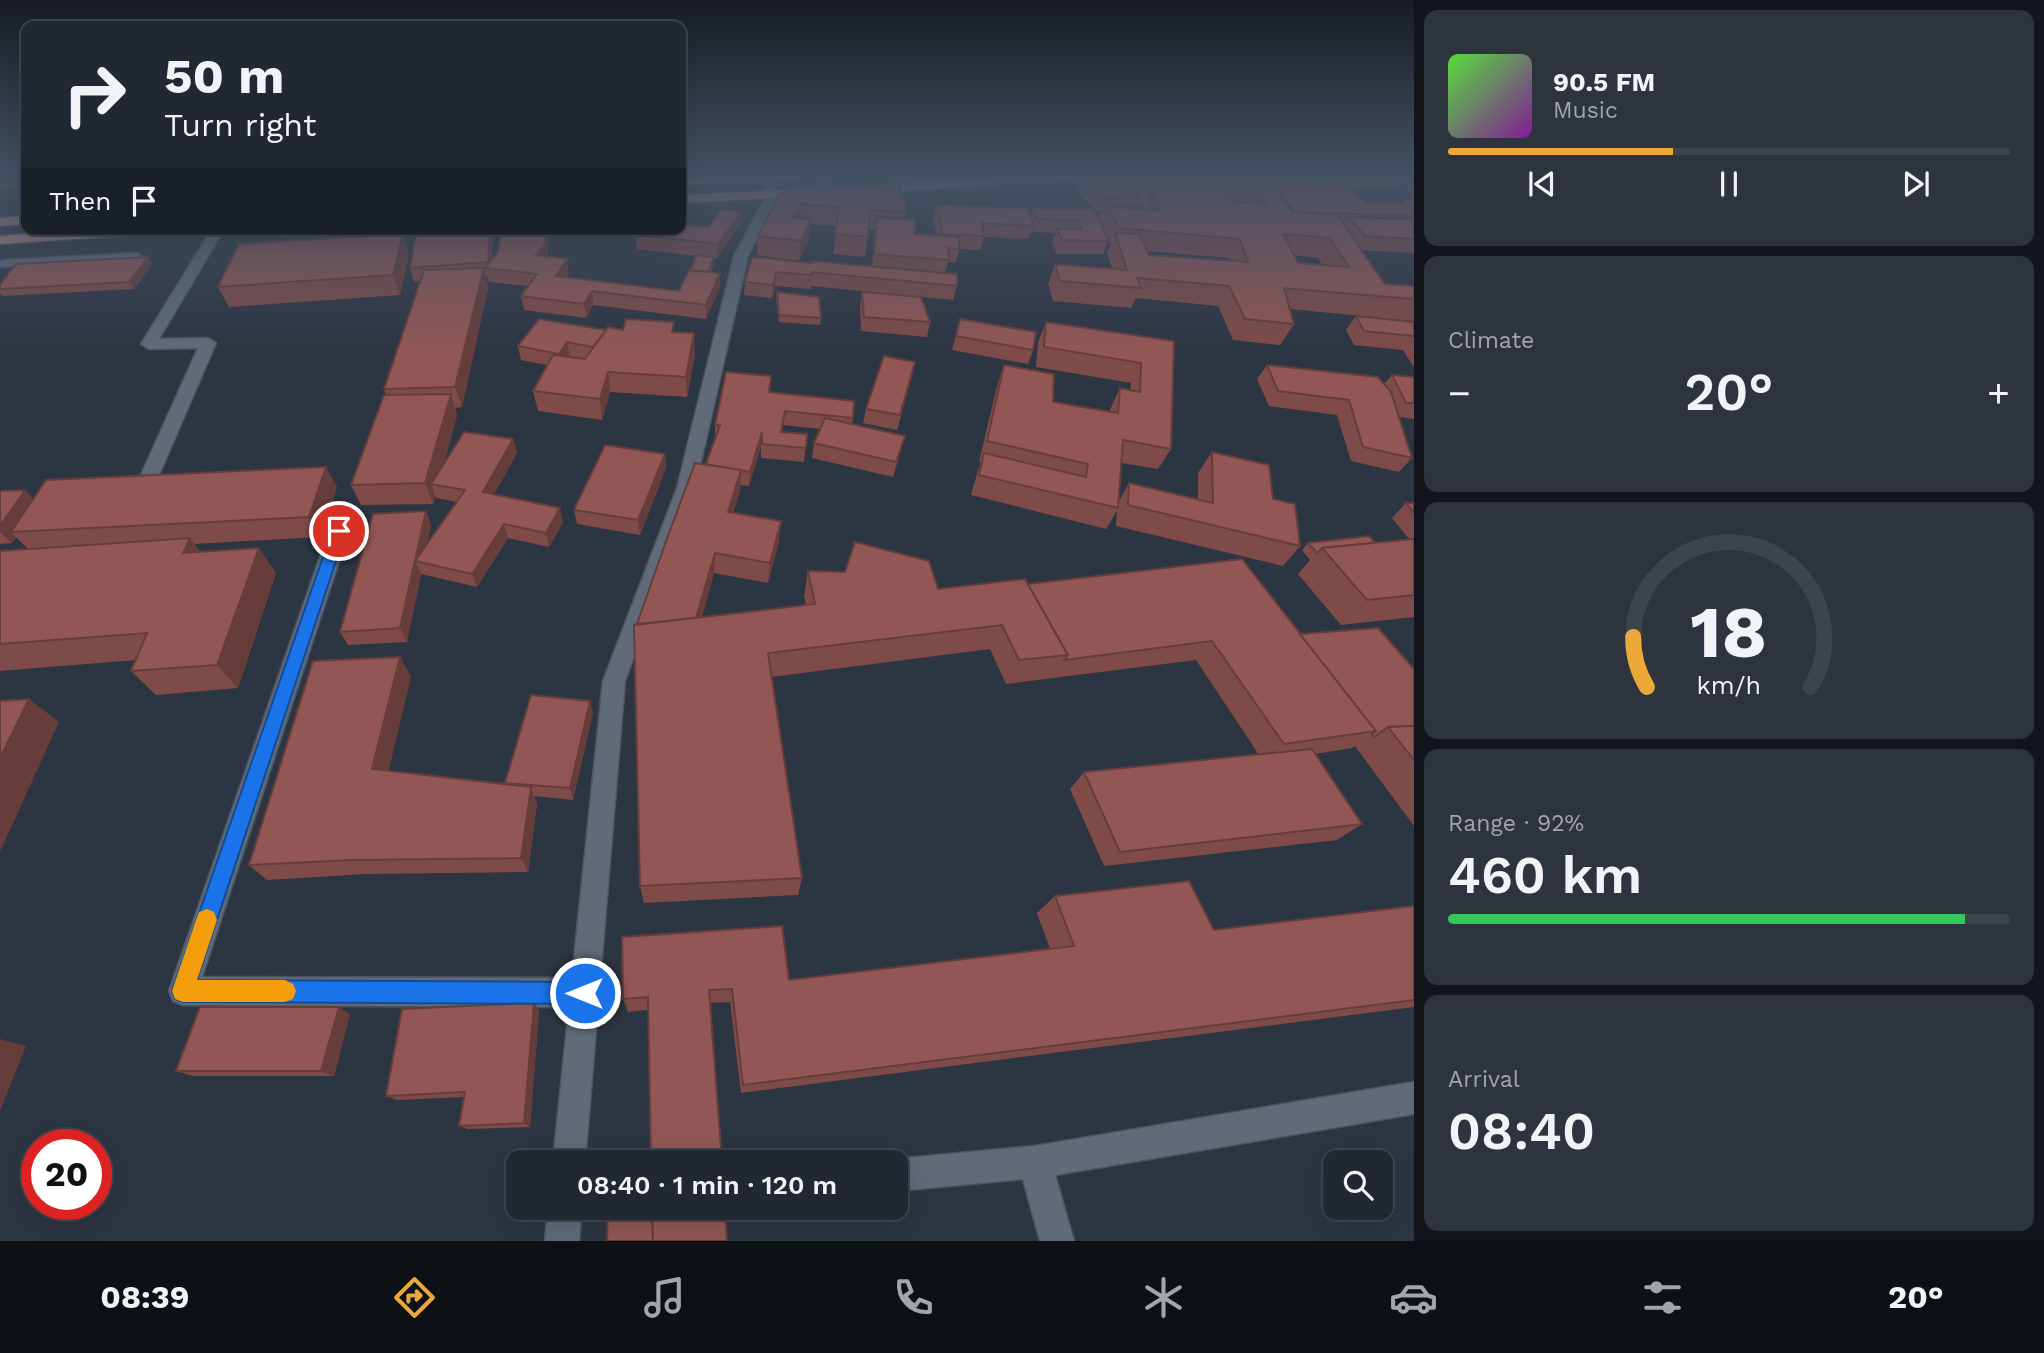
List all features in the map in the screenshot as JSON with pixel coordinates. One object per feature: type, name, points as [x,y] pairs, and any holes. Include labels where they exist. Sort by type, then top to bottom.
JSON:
[{"type":"main road","points":[[0,240],[79,235]]},
{"type":"street","points":[[570,1150],[614,681],[686,488],[741,256],[750,234]]},
{"type":"street","points":[[78,260],[94,235]]},
{"type":"street","points":[[150,475],[208,343],[149,344],[214,235]]},
{"type":"street","points":[[4,264],[137,257]]},
{"type":"street","points":[[339,531],[183,991],[585,993]]},
{"type":"street","points":[[908,1174],[1035,1162],[1414,1098]]},
{"type":"street","points":[[1035,1162],[1057,1241]]},
{"type":"street","points":[[562,1241],[564,1220]]},
{"type":"building","points":[[725,234],[718,244],[636,235]]},
{"type":"building","points":[[759,234],[804,234],[801,241],[758,236]]},
{"type":"building","points":[[835,234],[868,234],[868,237]]},
{"type":"building","points":[[876,234],[959,237],[959,249],[948,248],[949,260],[874,254]]},
{"type":"building","points":[[943,234],[984,234],[984,236]]},
{"type":"building","points":[[1059,234],[1106,234],[1109,241],[1062,240]]},
{"type":"building","points":[[1115,234],[1139,234],[1149,255],[1248,262],[1240,239],[1184,234],[1350,234],[1385,284],[1414,286],[1414,299],[1284,288],[1294,324],[1245,319],[1229,286],[1137,278],[1141,288],[1060,281],[1055,264],[1127,270]],"holes":[[[1283,234],[1330,238],[1349,267],[1298,263]]]},
{"type":"building","points":[[1364,234],[1414,234],[1414,239]]},
{"type":"building","points":[[403,235],[393,275],[218,287],[239,244]]},
{"type":"building","points":[[416,235],[490,235],[488,262],[410,268]]},
{"type":"building","points":[[501,235],[545,235],[544,246],[536,255],[567,259],[556,276],[679,291],[689,270],[720,273],[706,305],[592,291],[584,304],[521,296],[537,274],[486,268],[498,251]]},
{"type":"building","points":[[697,255],[714,257],[708,272],[690,270]]},
{"type":"building","points":[[148,257],[129,282],[0,289],[0,285],[16,264]]},
{"type":"building","points":[[752,257],[957,274],[957,286],[812,272],[812,275],[776,272],[773,285],[745,282]]},
{"type":"building","points":[[484,268],[455,387],[384,389],[424,270]]},
{"type":"building","points":[[777,292],[819,297],[821,318],[779,315]]},
{"type":"building","points":[[862,292],[921,297],[930,322],[864,317]]},
{"type":"building","points":[[1356,316],[1414,322],[1414,336],[1364,331]]},
{"type":"building","points":[[539,319],[606,330],[593,347],[567,342],[559,354],[518,346]]},
{"type":"building","points":[[626,319],[674,322],[672,332],[694,333],[686,377],[608,372],[600,399],[533,391],[553,355],[585,359],[608,327],[623,330]]},
{"type":"building","points":[[960,319],[1036,332],[1033,350],[956,336]]},
{"type":"building","points":[[1046,322],[1174,341],[1171,449],[1123,440],[1118,508],[979,475],[984,453],[1086,477],[1088,464],[987,441],[1004,365],[1054,374],[1053,402],[1118,413],[1120,388],[1140,392],[1141,363],[1044,347]]},
{"type":"building","points":[[884,356],[915,362],[900,415],[866,409]]},
{"type":"building","points":[[1267,365],[1378,377],[1391,392],[1412,458],[1363,447],[1349,400],[1278,391]]},
{"type":"building","points":[[726,372],[771,376],[769,392],[854,401],[853,418],[785,411],[781,432],[807,434],[806,448],[762,444],[762,432],[750,472],[706,464],[720,425],[715,425]]},
{"type":"building","points":[[1392,375],[1414,377],[1414,403],[1406,403]]},
{"type":"building","points":[[451,394],[425,483],[351,485],[384,395]]},
{"type":"building","points":[[825,418],[905,436],[896,462],[814,443]]},
{"type":"building","points":[[464,432],[513,439],[483,492],[560,508],[546,533],[504,524],[472,574],[415,561],[465,490],[431,484]]},
{"type":"building","points":[[605,445],[665,454],[638,520],[574,510]]},
{"type":"building","points":[[1212,452],[1269,465],[1273,499],[1295,504],[1300,546],[1128,505],[1129,483],[1213,503]]},
{"type":"building","points":[[695,463],[741,470],[728,512],[781,521],[770,563],[715,553],[696,618],[637,624],[665,544]]},
{"type":"building","points":[[326,467],[309,517],[11,532],[46,480]]},
{"type":"building","points":[[25,490],[0,526],[0,491]]},
{"type":"building","points":[[1406,503],[1414,503],[1414,513]]},
{"type":"building","points":[[426,511],[400,628],[340,632],[373,514]]},
{"type":"building","points":[[1369,536],[1375,543],[1322,548],[1317,553],[1308,543]]},
{"type":"building","points":[[190,538],[183,553],[259,548],[217,665],[131,671],[147,633],[0,644],[0,551]]},
{"type":"building","points":[[1414,539],[1414,595],[1367,600],[1322,548]]},
{"type":"building","points":[[855,542],[929,561],[938,589],[1025,579],[1068,655],[1019,660],[1002,625],[768,653],[802,878],[640,886],[634,625],[815,604],[808,571],[845,572]]},
{"type":"building","points":[[1242,559],[1376,731],[1284,744],[1212,641],[1064,660],[1068,655],[1028,584]]},
{"type":"building","points":[[1378,628],[1414,669],[1414,726],[1388,727],[1374,737],[1372,734],[1376,731],[1300,634]]},
{"type":"building","points":[[400,657],[372,769],[531,787],[521,858],[353,860],[249,865],[313,661]]},
{"type":"building","points":[[531,695],[590,701],[570,788],[505,783]]},
{"type":"building","points":[[29,699],[0,758],[0,701]]},
{"type":"building","points":[[1414,726],[1414,760],[1388,727]]},
{"type":"building","points":[[1312,749],[1362,824],[1120,852],[1084,772]]},
{"type":"building","points":[[1189,881],[1214,930],[1414,906],[1414,1000],[743,1085],[732,989],[709,990],[721,1150],[651,1150],[648,997],[623,999],[622,937],[782,926],[789,980],[1074,946],[1055,896]]},
{"type":"building","points":[[534,1003],[524,1123],[459,1126],[465,1092],[386,1096],[402,1009]]},
{"type":"building","points":[[200,1007],[339,1007],[321,1071],[176,1071]]},
{"type":"building","points":[[608,1220],[652,1220],[653,1241],[607,1241]]},
{"type":"building","points":[[652,1220],[726,1220],[727,1241],[653,1241]]},
{"type":"slow traffic","points":[[207,920],[183,991],[285,991]]},
{"type":"route","points":[[339,531],[183,991],[585,993]]}]
